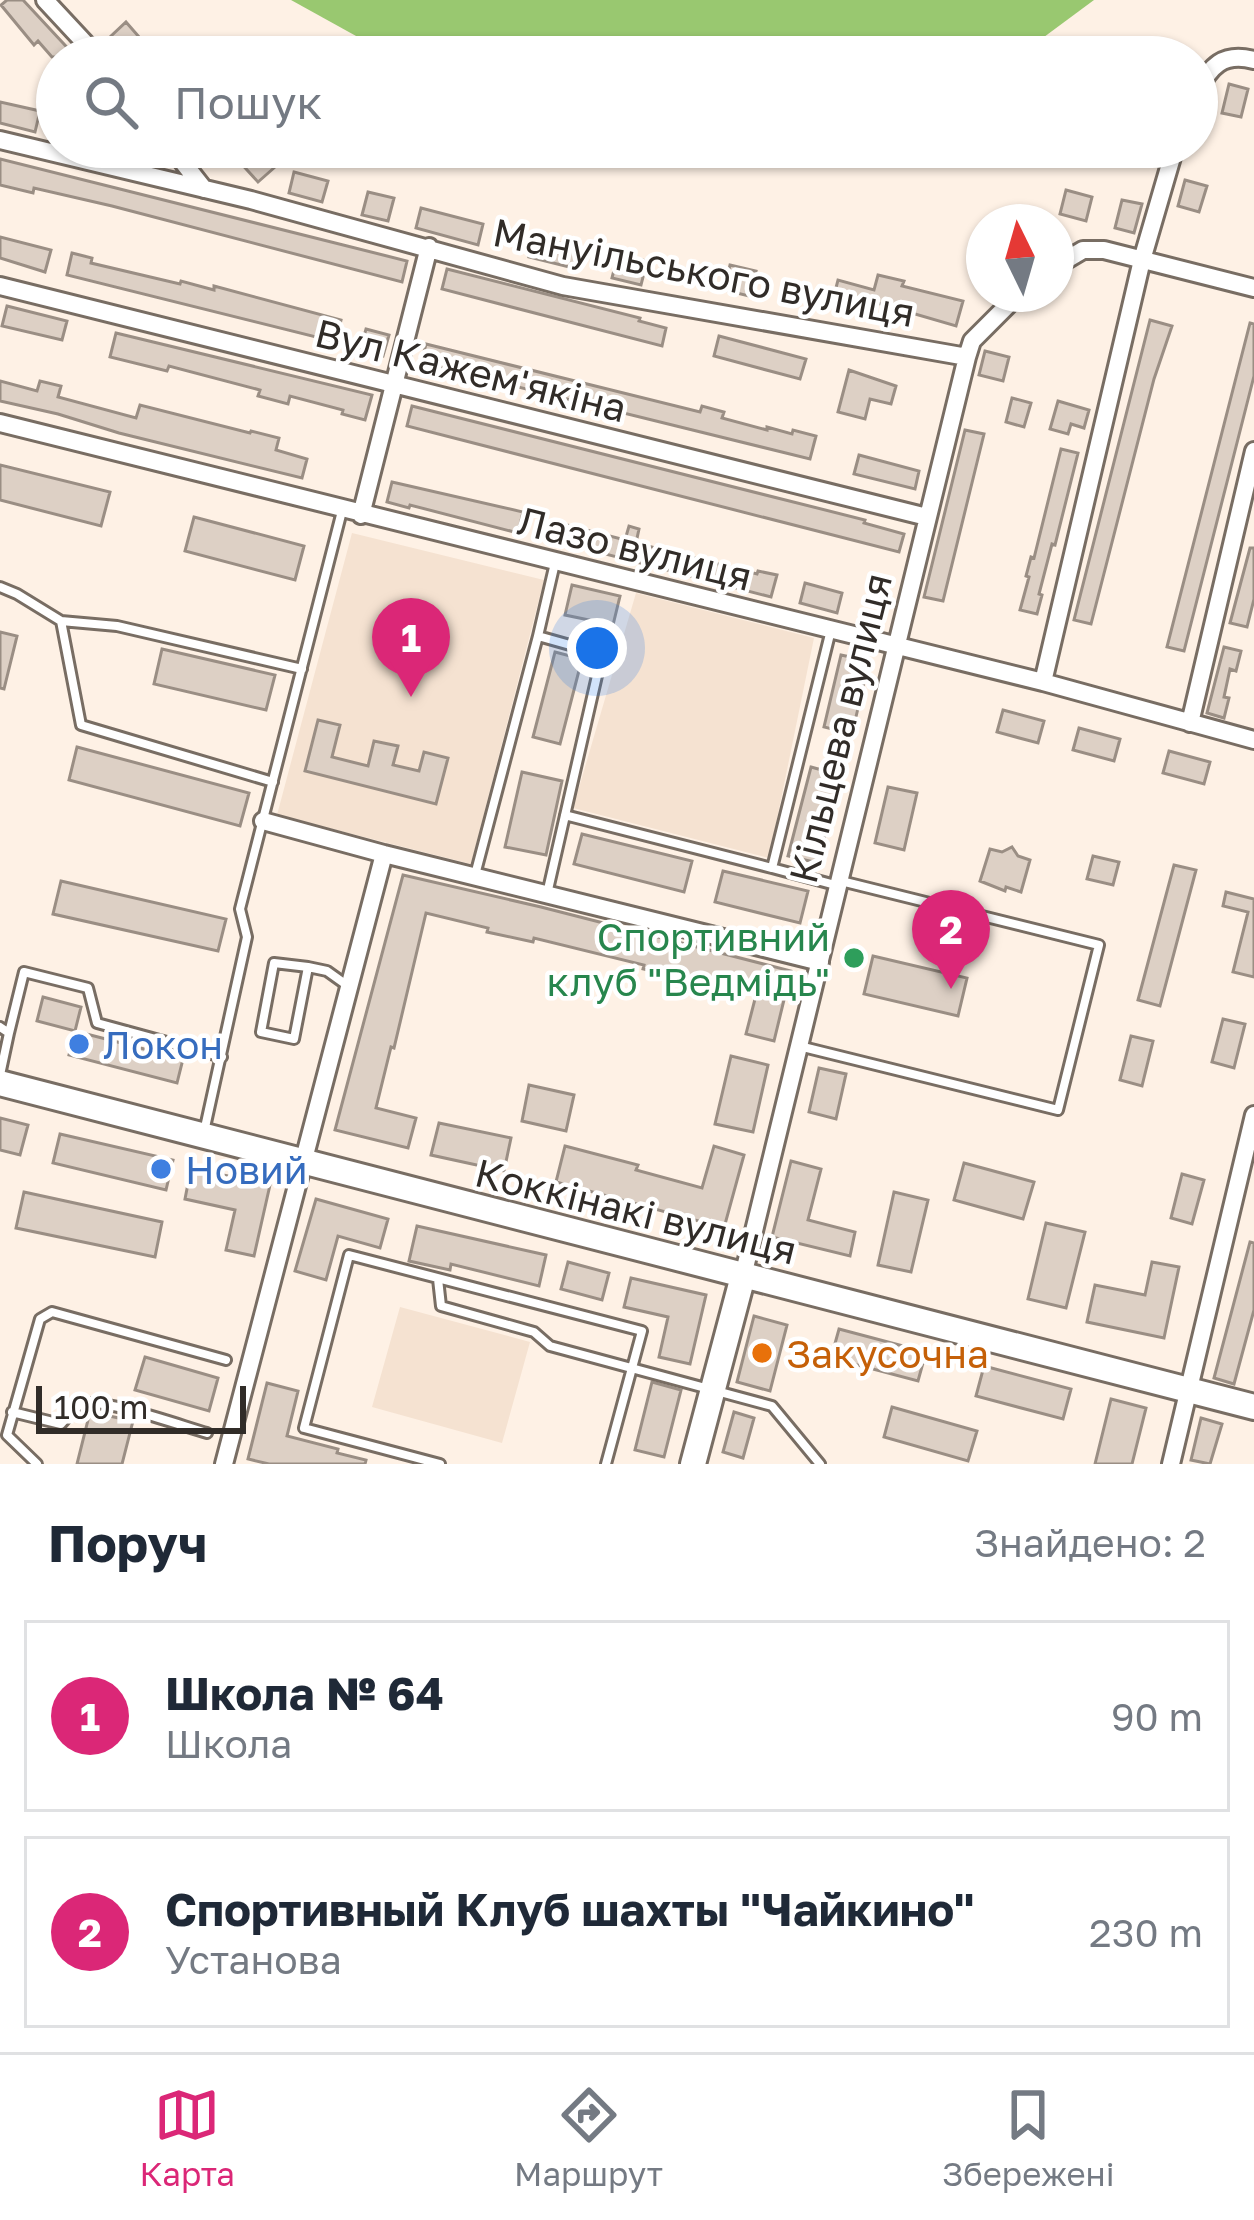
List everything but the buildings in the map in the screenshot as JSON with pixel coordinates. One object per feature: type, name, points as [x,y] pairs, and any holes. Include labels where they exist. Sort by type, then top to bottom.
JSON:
[{"type":"street","points":[[45,0],[78,36]]},
{"type":"street","points":[[1218,61],[1240,56],[1254,60]]},
{"type":"street","name":"Мануільського вулиця","points":[[0,140],[36,149]]},
{"type":"street","name":"Мануільського вулиця","points":[[113,168],[429,247],[563,286],[967,357]]},
{"type":"street","points":[[188,168],[204,189]]},
{"type":"street","points":[[1043,682],[1142,260],[1169,168]]},
{"type":"street","points":[[361,515],[429,247]]},
{"type":"street","points":[[1074,255],[1083,250],[1104,250],[1254,288]]},
{"type":"street","name":"Вул Кажем'якіна","points":[[0,286],[927,518]]},
{"type":"street","points":[[967,357],[972,341],[1000,312]]},
{"type":"street","name":"Кільцева вулиця","points":[[693,1464],[967,357]]},
{"type":"street","name":"Лазо вулиця","points":[[0,423],[1043,682],[1254,740]]},
{"type":"street","points":[[1190,723],[1254,451]]},
{"type":"street","points":[[263,821],[820,962]]},
{"type":"street","points":[[224,1464],[384,854]]},
{"type":"street","name":"Коккінакі вулиця","points":[[0,1078],[202,1136],[1254,1407]]},
{"type":"street","points":[[1171,1464],[1254,1115]]},
{"type":"lane","points":[[202,1136],[247,937],[240,909],[342,510]]},
{"type":"lane","points":[[474,876],[556,563]]},
{"type":"lane","points":[[0,586],[61,621],[117,626],[302,670]]},
{"type":"lane","points":[[61,621],[81,725],[273,782]]},
{"type":"lane","points":[[772,868],[831,630]]},
{"type":"lane","points":[[538,636],[602,653],[547,894]]},
{"type":"lane","points":[[565,815],[1099,945],[1058,1110],[799,1046]]},
{"type":"lane","points":[[308,967],[294,1039],[261,1032],[274,963],[308,967],[327,971],[349,987]]},
{"type":"lane","points":[[0,1078],[24,972],[88,988],[97,1023],[222,1057]]},
{"type":"lane","points":[[0,1027],[9,1034]]},
{"type":"lane","points":[[440,1464],[304,1428],[350,1256],[642,1331],[606,1464]]},
{"type":"lane","points":[[438,1279],[441,1306],[533,1332],[550,1346],[772,1406],[820,1464]]},
{"type":"lane","points":[[37,1464],[8,1435],[40,1318],[52,1312],[226,1360]]},
{"type":"lane","points":[[12,1412],[61,1424],[84,1403],[107,1405],[207,1433]]},
{"type":"shaded area","points":[[352,533],[544,580],[471,864],[277,815]]},
{"type":"shaded area","points":[[636,593],[814,638],[769,858],[573,808]]},
{"type":"shaded area","points":[[400,1307],[530,1342],[502,1443],[372,1407]]},
{"type":"green space","points":[[291,0],[1094,0],[1045,36],[356,36]]},
{"type":"place","name":"Школа № 64","points":[[411,697]]},
{"type":"place","name":"Спортивний клуб \"Ведмідь\"","points":[[854,958]]},
{"type":"place","name":"Спортивный Клуб шахты \"Чайкино\"","points":[[951,989]]},
{"type":"place","name":"Локон","points":[[79,1044]]},
{"type":"place","name":"Новий","points":[[161,1169]]},
{"type":"place","name":"Закусочна","points":[[762,1353]]}]
